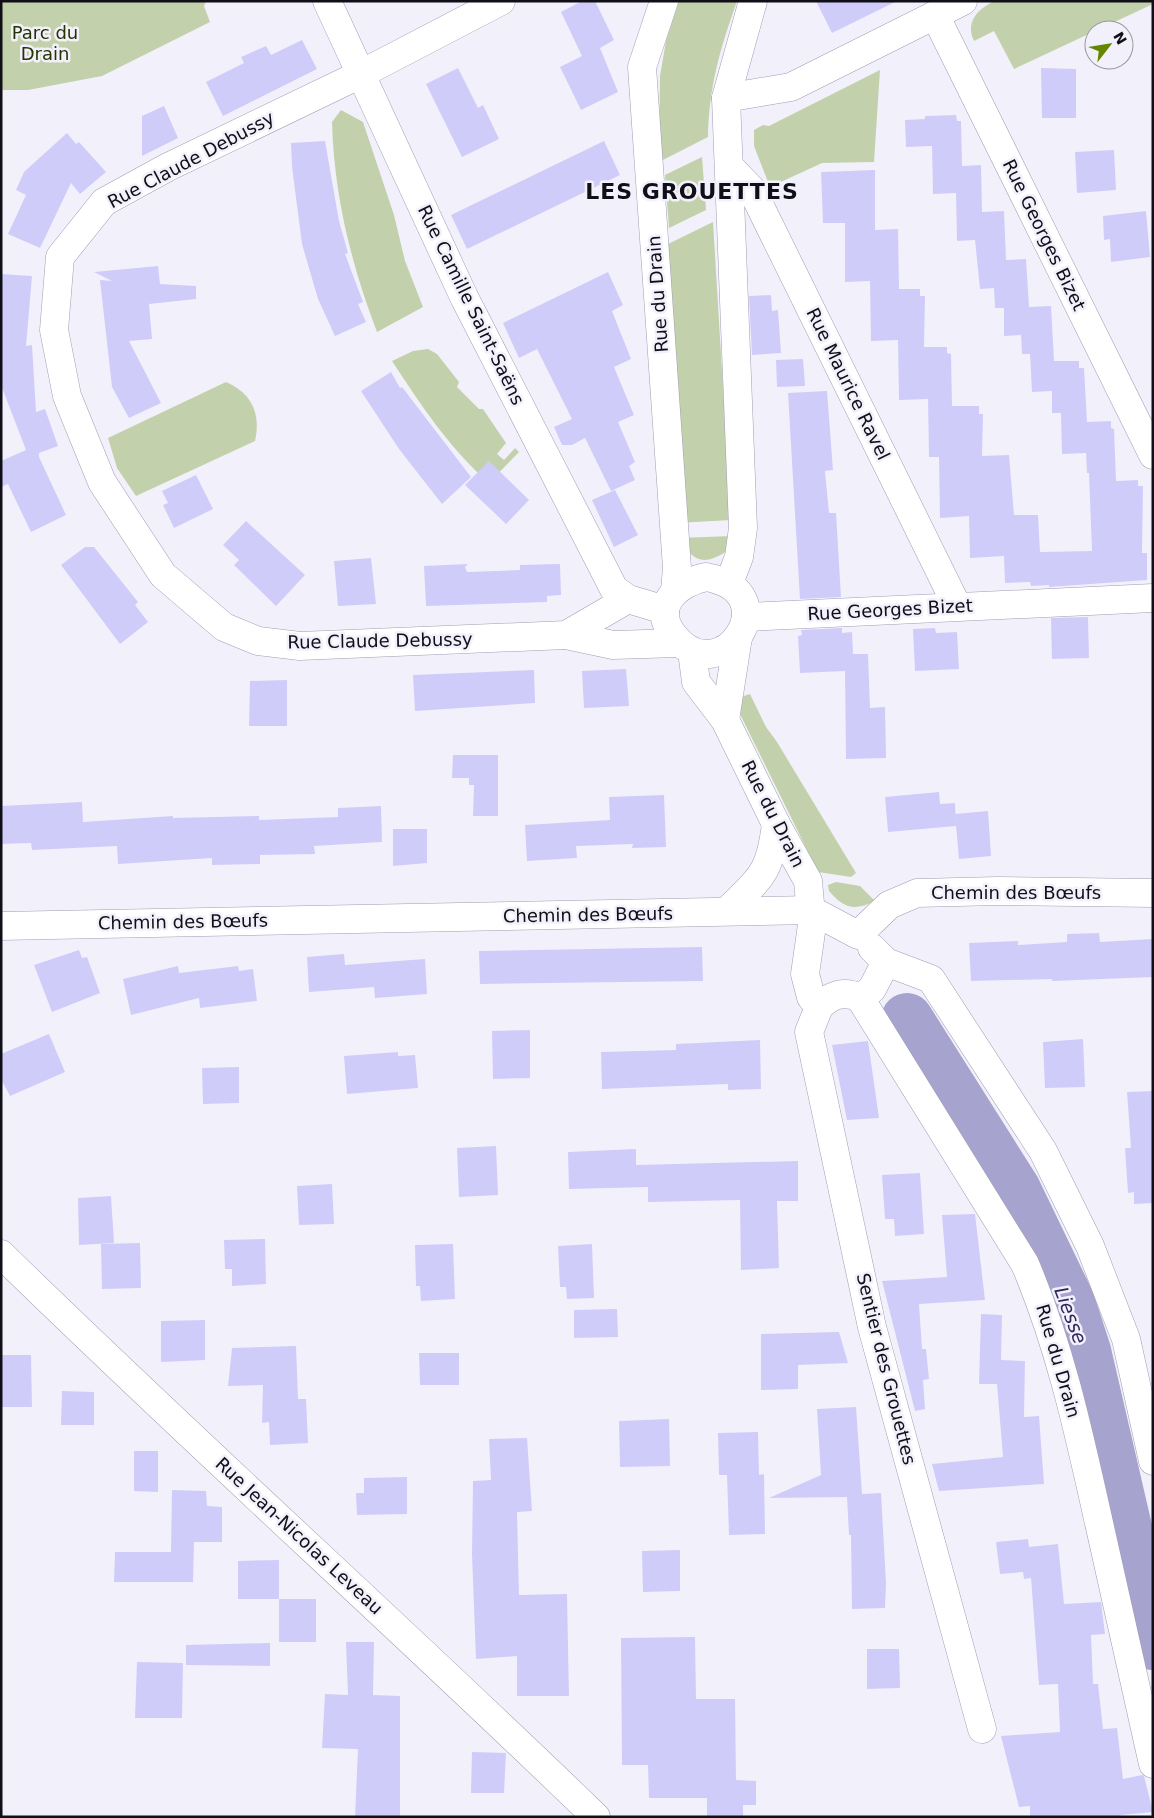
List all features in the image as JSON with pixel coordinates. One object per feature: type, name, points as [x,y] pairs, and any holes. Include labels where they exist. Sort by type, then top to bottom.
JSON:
[{"type":"street","name":"Rue Claude Debussy","points":[[501,1],[361,74],[191,156],[104,202],[60,257],[54,330],[68,396],[102,482],[163,575],[224,627],[258,641],[300,646],[566,635],[628,599]]},
{"type":"street","name":"Rue du Drain","points":[[664,1],[642,67],[677,568],[670,600]]},
{"type":"street","points":[[728,583],[740,557],[743,528],[726,98],[753,1]]},
{"type":"street","points":[[726,98],[791,87],[963,1]]},
{"type":"street","name":"Rue Camille Saint-Saëns","points":[[335,4],[361,74],[464,297],[614,589],[628,599]]},
{"type":"street","name":"Rue Georges Bizet","points":[[935,14],[1153,455]]},
{"type":"street","name":"Rue Maurice Ravel","points":[[730,167],[752,190],[957,606]]},
{"type":"street","points":[[628,599],[670,600],[693,580],[706,577],[728,583],[740,595],[742,627],[725,720]]},
{"type":"street","name":"Rue Georges Bizet","points":[[742,627],[957,606],[1153,598]]},
{"type":"street","points":[[670,600],[670,632],[685,647]]},
{"type":"street","points":[[566,635],[613,645],[685,647],[706,653],[723,652],[742,627]]},
{"type":"street","name":"Rue du Drain","points":[[685,647],[696,682],[725,720],[776,824],[808,881],[812,940],[805,974],[811,997],[819,1007]]},
{"type":"street","points":[[727,911],[757,883],[764,871],[770,859],[776,824]]},
{"type":"street","name":"Chemin des Bœufs","points":[[1,926],[811,910],[858,935],[889,906],[917,893],[998,891],[1153,893]]},
{"type":"street","points":[[858,935],[886,962],[932,979],[1043,1152],[1090,1246],[1126,1339],[1153,1461]]},
{"type":"street","points":[[819,1007],[828,999],[838,994],[860,998],[872,989],[886,962]]},
{"type":"street","name":"Rue du Drain","points":[[860,998],[1026,1264],[1044,1310],[1060,1359],[1089,1475],[1153,1764]]},
{"type":"street","name":"Sentier des Grouettes","points":[[819,1007],[809,1032],[872,1327],[982,1729]]},
{"type":"street","name":"Rue Jean-Nicolas Leveau","points":[[1,1254],[252,1493],[440,1666],[596,1817]]},
{"type":"green space","name":"Parc du Drain","points":[[1,1],[206,1],[204,6],[210,22],[102,76],[28,90],[1,90]]},
{"type":"green space","points":[[679,1],[737,1],[716,68],[708,137],[659,162],[660,76],[666,41]]},
{"type":"green space","points":[[994,1],[1153,1],[1153,4],[1119,20],[1084,20],[1084,36],[1014,69],[994,31],[974,41],[971,28],[972,22],[982,8]]},
{"type":"green space","points":[[880,70],[874,162],[822,163],[770,187],[754,146],[754,130],[763,125],[769,126]]},
{"type":"green space","points":[[341,110],[363,122],[394,215],[405,261],[423,307],[377,332],[359,281],[340,203],[333,149],[332,122]]},
{"type":"green space","points":[[702,157],[706,210],[669,228],[665,175]]},
{"type":"green space","points":[[713,222],[731,520],[677,523],[664,246]]},
{"type":"green space","points":[[428,349],[437,354],[459,382],[457,387],[479,409],[483,409],[506,443],[497,454],[504,460],[515,448],[519,452],[489,483],[448,441],[392,361],[413,351]]},
{"type":"green space","points":[[226,382],[242,392],[252,406],[257,422],[255,441],[136,496],[117,468],[108,438]]},
{"type":"green space","points":[[732,536],[727,551],[705,560],[699,559],[689,552],[679,538]]},
{"type":"green space","points":[[750,694],[766,727],[856,873],[851,877],[818,872],[738,710],[741,697]]},
{"type":"green space","points":[[836,882],[860,886],[875,901],[856,907],[845,905],[829,891],[828,885]]},
{"type":"building","points":[[582,1],[595,1],[614,40],[600,48],[618,92],[581,110],[560,67],[582,56],[561,12]]},
{"type":"building","points":[[816,1],[897,1],[832,33]]},
{"type":"building","points":[[302,40],[317,69],[223,116],[206,82],[244,63],[241,57],[266,46],[271,55]]},
{"type":"building","points":[[458,68],[478,108],[483,105],[499,139],[462,157],[426,84]]},
{"type":"building","points":[[1041,68],[1076,69],[1076,118],[1042,118]]},
{"type":"building","points":[[164,106],[178,138],[142,156],[142,116]]},
{"type":"building","points":[[956,115],[957,121],[961,121],[962,166],[981,165],[982,212],[1004,211],[1006,260],[1026,259],[1029,307],[1051,306],[1054,361],[1079,361],[1079,368],[1084,368],[1087,422],[1111,421],[1111,428],[1114,429],[1116,481],[1138,480],[1138,486],[1143,486],[1142,553],[1147,553],[1147,580],[1049,587],[1049,585],[1031,586],[1030,582],[1005,583],[1004,556],[970,558],[969,516],[940,518],[939,457],[929,457],[928,399],[899,400],[898,340],[871,341],[870,281],[845,282],[845,223],[823,223],[821,172],[875,170],[875,230],[898,229],[899,289],[920,289],[920,296],[925,296],[924,347],[947,347],[947,353],[951,354],[952,406],[979,406],[979,414],[983,414],[982,456],[1009,455],[1014,515],[1038,515],[1040,552],[1092,551],[1089,473],[1087,473],[1086,453],[1062,454],[1061,413],[1052,413],[1052,391],[1032,392],[1030,354],[1022,354],[1021,335],[1004,336],[1004,308],[995,308],[994,288],[980,289],[975,240],[957,241],[956,193],[933,194],[932,146],[906,147],[905,120],[925,119],[925,116]]},
{"type":"building","points":[[67,133],[76,144],[79,142],[106,172],[80,194],[71,183],[40,248],[8,234],[26,195],[16,190],[24,172]]},
{"type":"building","points":[[325,141],[339,221],[348,253],[345,254],[363,302],[358,304],[366,322],[335,336],[318,299],[302,244],[292,167],[291,143]]},
{"type":"building","points":[[604,141],[620,175],[467,249],[451,215]]},
{"type":"building","points":[[1114,150],[1116,190],[1077,193],[1075,152]]},
{"type":"building","points":[[1146,211],[1150,257],[1111,262],[1110,239],[1104,240],[1103,216]]},
{"type":"building","points":[[158,266],[160,284],[196,286],[196,299],[149,304],[152,339],[129,341],[161,403],[129,418],[112,387],[100,280],[112,281],[94,272]]},
{"type":"building","points":[[608,272],[623,305],[612,311],[631,359],[614,367],[634,415],[618,422],[635,462],[629,466],[635,480],[611,491],[585,438],[572,445],[562,445],[554,427],[572,419],[537,349],[519,358],[503,323]]},
{"type":"building","points":[[1,274],[32,276],[26,346],[32,345],[36,412],[45,409],[58,446],[39,453],[39,457],[66,515],[31,532],[8,484],[1,487],[1,461],[26,450],[1,385]]},
{"type":"building","points":[[771,295],[772,311],[778,310],[781,353],[752,355],[749,296]]},
{"type":"building","points":[[803,359],[805,386],[777,387],[776,360]]},
{"type":"building","points":[[391,372],[400,388],[402,387],[471,477],[442,504],[399,449],[361,391]]},
{"type":"building","points":[[827,391],[833,470],[825,471],[829,513],[836,513],[841,597],[800,599],[788,393]]},
{"type":"building","points":[[489,461],[529,500],[506,524],[465,485]]},
{"type":"building","points":[[196,475],[213,509],[174,528],[163,505],[168,503],[162,491]]},
{"type":"building","points":[[615,490],[638,535],[614,547],[592,500]]},
{"type":"building","points":[[246,521],[305,575],[276,606],[234,565],[239,560],[223,545]]},
{"type":"building","points":[[85,547],[94,547],[138,602],[135,605],[148,622],[120,644],[61,565]]},
{"type":"building","points":[[371,558],[376,604],[338,606],[334,561]]},
{"type":"building","points":[[468,564],[465,567],[467,572],[520,570],[520,565],[560,564],[561,595],[547,596],[547,602],[426,606],[424,566]]},
{"type":"building","points":[[1088,617],[1089,658],[1052,659],[1051,618]]},
{"type":"building","points":[[842,628],[842,633],[852,632],[853,654],[868,654],[870,708],[885,707],[886,758],[846,759],[845,671],[800,673],[798,636],[802,635],[801,630]]},
{"type":"building","points":[[935,628],[936,633],[957,632],[959,669],[915,671],[913,629]]},
{"type":"building","points":[[626,669],[629,706],[584,708],[582,671]]},
{"type":"building","points":[[534,670],[535,703],[415,711],[413,675]]},
{"type":"building","points":[[287,680],[287,726],[249,726],[250,681]]},
{"type":"building","points":[[453,755],[498,755],[498,816],[473,816],[474,785],[469,785],[469,778],[452,778]]},
{"type":"building","points":[[939,792],[940,804],[955,803],[956,826],[888,832],[885,797]]},
{"type":"building","points":[[664,795],[666,847],[632,848],[633,844],[576,846],[577,858],[527,861],[525,825],[610,820],[609,797]]},
{"type":"building","points":[[82,802],[83,822],[173,816],[173,818],[259,816],[259,820],[338,817],[338,808],[381,806],[382,842],[314,846],[315,854],[260,855],[260,864],[212,865],[212,858],[118,864],[117,846],[32,850],[31,843],[1,844],[1,806]]},
{"type":"building","points":[[988,811],[991,856],[959,859],[955,814]]},
{"type":"building","points":[[393,829],[427,829],[427,863],[393,866]]},
{"type":"building","points":[[1099,933],[1100,942],[1153,939],[1153,977],[1052,981],[1052,979],[971,981],[969,943],[1018,941],[1018,945],[1067,942],[1067,934]]},
{"type":"building","points":[[702,947],[703,981],[480,984],[479,951]]},
{"type":"building","points":[[79,950],[82,958],[87,957],[100,993],[52,1012],[34,965]]},
{"type":"building","points":[[344,954],[345,965],[425,959],[427,994],[375,998],[374,987],[309,992],[307,957]]},
{"type":"building","points":[[178,966],[179,973],[238,966],[239,971],[253,969],[257,1001],[200,1008],[199,998],[131,1015],[123,979]]},
{"type":"building","points":[[530,1030],[530,1078],[493,1079],[492,1031]]},
{"type":"building","points":[[49,1034],[65,1072],[10,1096],[1,1079],[1,1054]]},
{"type":"building","points":[[1083,1039],[1085,1087],[1045,1088],[1043,1042]]},
{"type":"building","points":[[760,1040],[761,1089],[728,1090],[728,1084],[602,1089],[601,1052],[676,1050],[676,1044]]},
{"type":"building","points":[[868,1041],[879,1118],[847,1120],[832,1045]]},
{"type":"building","points":[[398,1052],[398,1056],[415,1055],[418,1088],[347,1094],[344,1056]]},
{"type":"building","points":[[239,1067],[239,1103],[203,1104],[202,1068]]},
{"type":"building","points":[[1153,1091],[1153,1203],[1134,1204],[1134,1192],[1128,1193],[1125,1148],[1131,1148],[1127,1092]]},
{"type":"building","points":[[496,1146],[498,1195],[459,1197],[457,1148]]},
{"type":"building","points":[[636,1149],[636,1165],[798,1161],[798,1201],[777,1201],[779,1268],[741,1270],[740,1200],[648,1202],[648,1187],[569,1189],[568,1152]]},
{"type":"building","points":[[920,1173],[924,1234],[895,1236],[894,1219],[885,1219],[882,1175]]},
{"type":"building","points":[[332,1184],[334,1224],[299,1225],[297,1186]]},
{"type":"building","points":[[111,1196],[114,1243],[79,1245],[78,1198]]},
{"type":"building","points":[[975,1214],[985,1300],[919,1304],[922,1349],[926,1349],[929,1379],[923,1380],[925,1409],[915,1411],[882,1281],[947,1277],[942,1215]]},
{"type":"building","points":[[265,1239],[266,1284],[232,1286],[232,1269],[225,1269],[224,1240]]},
{"type":"building","points":[[140,1243],[141,1288],[102,1289],[101,1244]]},
{"type":"building","points":[[453,1244],[455,1299],[421,1301],[420,1286],[416,1286],[415,1245]]},
{"type":"building","points":[[592,1244],[594,1298],[567,1299],[566,1287],[560,1287],[558,1246]]},
{"type":"building","points":[[617,1309],[618,1337],[574,1338],[574,1310]]},
{"type":"building","points":[[981,1314],[1002,1315],[1001,1360],[1025,1361],[1024,1417],[1039,1416],[1044,1484],[939,1491],[932,1464],[1003,1457],[997,1384],[979,1384]]},
{"type":"building","points":[[205,1320],[205,1360],[161,1362],[161,1321]]},
{"type":"building","points":[[839,1332],[848,1363],[798,1365],[798,1389],[761,1390],[761,1334]]},
{"type":"building","points":[[296,1346],[298,1399],[306,1399],[308,1443],[270,1445],[269,1422],[262,1423],[263,1385],[228,1386],[232,1348]]},
{"type":"building","points":[[419,1353],[459,1353],[459,1385],[420,1385]]},
{"type":"building","points":[[1,1355],[31,1355],[32,1407],[1,1407]]},
{"type":"building","points":[[62,1391],[94,1392],[94,1425],[61,1425]]},
{"type":"building","points":[[856,1407],[862,1494],[881,1493],[886,1583],[885,1608],[852,1609],[851,1535],[849,1535],[847,1497],[769,1498],[821,1475],[817,1409]]},
{"type":"building","points":[[669,1419],[670,1466],[620,1467],[619,1421]]},
{"type":"building","points":[[758,1432],[759,1475],[764,1474],[765,1534],[729,1535],[727,1475],[719,1475],[718,1433]]},
{"type":"building","points":[[527,1438],[532,1511],[517,1512],[519,1595],[567,1594],[569,1696],[517,1696],[517,1656],[476,1659],[472,1554],[473,1481],[491,1480],[489,1439]]},
{"type":"building","points":[[134,1451],[158,1451],[158,1492],[134,1491]]},
{"type":"building","points":[[407,1477],[407,1514],[357,1515],[356,1493],[364,1493],[364,1478]]},
{"type":"building","points":[[172,1490],[206,1491],[207,1506],[222,1507],[222,1542],[194,1542],[193,1582],[114,1582],[115,1552],[171,1552]]},
{"type":"building","points":[[1028,1539],[1029,1547],[1058,1544],[1064,1604],[1101,1602],[1105,1634],[1091,1635],[1093,1684],[1098,1684],[1103,1729],[1117,1728],[1123,1779],[1144,1776],[1153,1812],[1120,1815],[1120,1817],[1030,1817],[1030,1806],[1019,1807],[1001,1736],[1060,1732],[1058,1684],[1039,1685],[1031,1578],[1024,1579],[1023,1572],[1000,1574],[996,1542]]},
{"type":"building","points":[[680,1550],[680,1591],[643,1592],[642,1551]]},
{"type":"building","points":[[279,1560],[279,1599],[238,1599],[238,1561]]},
{"type":"building","points":[[279,1599],[316,1599],[316,1642],[279,1642]]},
{"type":"building","points":[[695,1637],[696,1699],[735,1699],[736,1780],[756,1781],[756,1805],[743,1805],[743,1817],[707,1817],[707,1798],[649,1798],[648,1765],[622,1765],[621,1638]]},
{"type":"building","points":[[346,1642],[374,1642],[373,1695],[400,1696],[400,1817],[355,1817],[358,1749],[322,1748],[325,1694],[348,1695]]},
{"type":"building","points":[[270,1643],[270,1666],[186,1665],[186,1645]]},
{"type":"building","points":[[867,1649],[899,1649],[900,1688],[867,1689]]},
{"type":"building","points":[[137,1662],[183,1663],[182,1718],[135,1718]]},
{"type":"building","points":[[472,1752],[506,1753],[504,1793],[471,1793]]},
{"type":"waterway","name":"Liesse","points":[[907,1019],[1015,1190],[1069,1302],[1085,1351],[1153,1644]]},
{"type":"district","name":"LES GROUETTES","points":[[692,191]]}]
